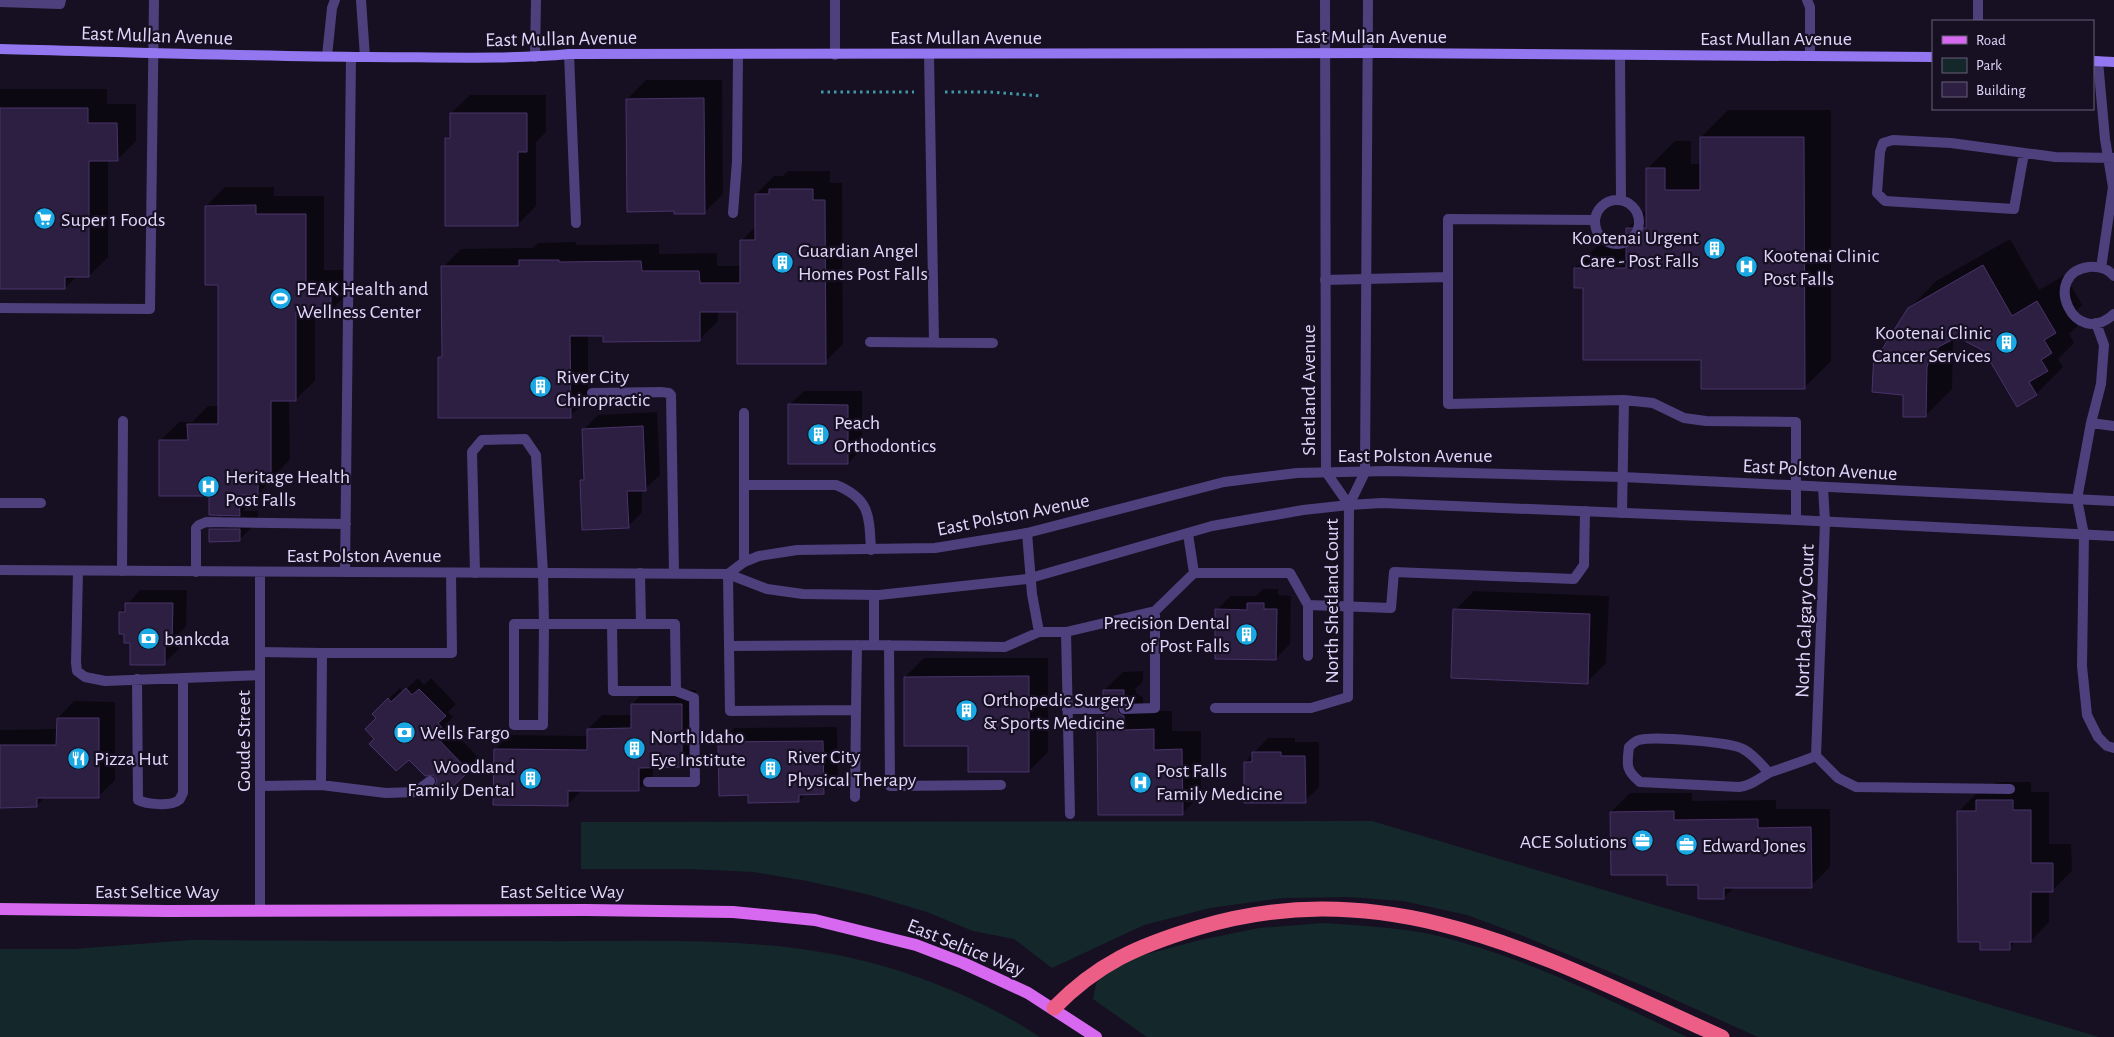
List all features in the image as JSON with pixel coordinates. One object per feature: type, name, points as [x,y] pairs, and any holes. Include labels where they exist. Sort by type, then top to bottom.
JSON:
[{"type":"highway","points":[[1054,1008],[1069,992],[1112,961],[1175,934],[1220,921],[1283,910],[1371,911],[1429,920],[1530,951],[1722,1037]]},
{"type":"main road","name":"East Mullan Avenue","points":[[0,49],[350,57],[535,57],[569,54],[1366,53],[1932,57]]},
{"type":"main road","points":[[2095,61],[2114,62]]},
{"type":"main road","name":"East Seltice Way","points":[[0,909],[586,910],[733,912],[815,920],[924,948],[998,978],[1054,1008],[1096,1037]]},
{"type":"street","points":[[0,2],[60,4],[61,0]]},
{"type":"street","points":[[0,308],[150,310],[155,53],[154,0]]},
{"type":"street","points":[[327,56],[332,8],[335,0]]},
{"type":"street","points":[[361,0],[365,57]]},
{"type":"street","points":[[535,57],[536,0]]},
{"type":"street","points":[[835,0],[835,54]]},
{"type":"street","name":"Shetland Avenue","points":[[1325,0],[1326,472],[1349,504]]},
{"type":"street","points":[[1349,504],[1365,472],[1366,53],[1368,0]]},
{"type":"street","points":[[1807,0],[1810,7],[1810,56]]},
{"type":"street","points":[[1978,0],[1978,20]]},
{"type":"street","points":[[569,54],[576,223]]},
{"type":"street","points":[[733,213],[737,161],[738,54]]},
{"type":"street","points":[[929,54],[934,342]]},
{"type":"street","points":[[1620,54],[1621,200]]},
{"type":"street","points":[[345,572],[350,57]]},
{"type":"street","points":[[2095,61],[2111,158],[2112,187],[2101,268]]},
{"type":"street","points":[[2024,153],[2014,209],[1885,201],[1877,193],[1882,143],[1893,140],[1951,143],[2055,157],[2111,158]]},
{"type":"street","points":[[1621,200],[1634,207],[1638,214],[1638,228],[1630,240],[1616,244],[1609,242],[1598,234],[1595,220],[1601,206],[1607,202],[1621,200]]},
{"type":"street","points":[[1595,220],[1448,219],[1448,404],[1624,400],[1652,403],[1684,418],[1706,421],[1796,422],[1796,520]]},
{"type":"street","points":[[2114,276],[2101,268],[2082,269],[2074,274],[2065,289],[2064,298],[2072,314],[2087,323],[2105,321],[2114,314]]},
{"type":"street","points":[[1325,280],[1448,277]]},
{"type":"street","points":[[2096,323],[2104,344],[2101,384],[2090,422],[2077,499],[2084,535],[2082,666],[2087,715],[2098,736],[2108,746],[2114,748]]},
{"type":"street","points":[[870,342],[993,343]]},
{"type":"street","points":[[592,393],[661,392],[671,395],[674,573]]},
{"type":"street","points":[[1622,513],[1624,400]]},
{"type":"street","points":[[744,413],[744,562]]},
{"type":"street","points":[[122,572],[123,421]]},
{"type":"street","points":[[2090,422],[2114,426]]},
{"type":"street","points":[[475,572],[472,452],[482,440],[525,439],[536,455],[543,573],[544,624],[543,725],[514,725],[514,624],[544,624],[675,624],[676,691]]},
{"type":"street","name":"East Polston Avenue","points":[[728,574],[744,562],[759,556],[797,550],[935,548],[1027,533],[1224,482],[1297,473],[1388,470],[1622,477],[2114,501]]},
{"type":"street","points":[[744,485],[836,485],[847,489],[858,497],[865,506],[869,517],[871,550]]},
{"type":"street","name":"North Calgary Court","points":[[1816,756],[1825,522],[1823,487]]},
{"type":"street","points":[[0,503],[41,503]]},
{"type":"street","name":"East Polston Avenue","points":[[0,570],[728,574],[767,589],[803,594],[874,595],[1031,578],[1212,526],[1349,504],[1382,503],[1796,520],[2114,536]]},
{"type":"street","name":"North Shetland Court","points":[[1215,708],[1311,708],[1348,697],[1349,504]]},
{"type":"street","points":[[1308,605],[1391,608],[1394,572],[1574,579],[1584,565],[1585,511]]},
{"type":"street","points":[[196,572],[196,528],[206,522],[346,524]]},
{"type":"street","points":[[1027,533],[1039,632]]},
{"type":"street","points":[[1188,534],[1194,573]]},
{"type":"street","points":[[78,571],[77,671],[85,677],[105,681],[260,675]]},
{"type":"street","name":"Goude Street","points":[[260,572],[260,910]]},
{"type":"street","points":[[260,652],[452,653],[451,572]]},
{"type":"street","points":[[640,573],[641,624]]},
{"type":"street","points":[[729,646],[889,645],[1005,647],[1039,632],[1066,632],[1155,611],[1194,573],[1290,573],[1308,605],[1308,656]]},
{"type":"street","points":[[728,574],[730,711],[856,710]]},
{"type":"street","points":[[874,595],[874,645]]},
{"type":"street","points":[[1124,709],[1155,708],[1155,611]]},
{"type":"street","points":[[612,624],[613,691],[676,691],[694,698],[695,782],[648,782]]},
{"type":"street","points":[[1066,632],[1070,814]]},
{"type":"street","points":[[856,797],[857,645]]},
{"type":"street","points":[[889,645],[890,786],[1001,785]]},
{"type":"street","points":[[321,785],[322,653]]},
{"type":"street","points":[[137,679],[138,800],[146,804],[173,803],[179,800],[183,793],[183,678]]},
{"type":"street","points":[[1067,709],[1103,709]]},
{"type":"street","points":[[1769,773],[1756,758],[1743,749],[1730,744],[1650,739],[1637,740],[1629,746],[1627,764],[1630,774],[1640,782],[1738,787],[1750,785],[1769,773],[1790,767],[1816,756],[1838,778],[1856,787],[2010,789]]},
{"type":"street","points":[[260,786],[321,785],[386,793],[415,792],[430,781]]},
{"type":"green space","points":[[1372,821],[2099,1037],[1758,1037],[1651,989],[1521,935],[1467,915],[1403,901],[1348,897],[1283,898],[1210,908],[1144,925],[1052,968],[1014,939],[973,931],[927,912],[866,894],[807,881],[753,872],[690,869],[581,869],[581,822]]},
{"type":"green space","points":[[1324,923],[1407,930],[1434,935],[1500,954],[1563,979],[1687,1037],[1147,1037],[1093,999],[1096,984],[1108,968],[1132,958],[1200,940],[1259,928]]},
{"type":"green space","points":[[191,940],[698,941],[767,945],[832,954],[864,961],[925,980],[985,1005],[1040,1037],[0,1037],[0,949],[74,949]]},
{"type":"building","points":[[704,98],[705,214],[674,214],[674,211],[627,212],[626,99]]},
{"type":"building","name":"Super 1 Foods","points":[[0,108],[88,108],[88,123],[117,123],[118,161],[89,161],[89,277],[65,277],[65,289],[0,289]]},
{"type":"building","points":[[450,113],[527,113],[527,152],[518,152],[518,226],[445,226],[445,138],[450,138]]},
{"type":"building","name":"Kootenai Urgent Care - Post Falls","points":[[1700,137],[1804,137],[1805,389],[1701,389],[1701,360],[1583,360],[1583,288],[1574,288],[1574,268],[1626,268],[1626,228],[1646,228],[1646,168],[1665,168],[1665,190],[1700,190]]},
{"type":"building","points":[[769,189],[813,189],[813,200],[825,200],[826,364],[737,364],[737,312],[700,312],[700,341],[603,342],[603,336],[570,336],[571,418],[438,418],[438,357],[442,357],[441,266],[519,266],[519,260],[559,260],[559,262],[641,261],[642,271],[699,271],[700,283],[740,283],[740,240],[755,240],[755,194],[769,194]]},
{"type":"building","name":"PEAK Health and Wellness Center","points":[[256,205],[256,214],[306,214],[306,288],[331,288],[331,312],[296,312],[296,401],[271,401],[271,479],[258,479],[258,495],[239,495],[240,516],[209,515],[209,496],[159,496],[159,440],[188,440],[187,424],[218,424],[218,285],[205,285],[205,206]]},
{"type":"building","name":"Kootenai Clinic Cancer Services","points":[[1983,265],[2012,316],[2037,301],[2056,333],[2044,340],[2052,353],[2041,360],[2048,371],[2029,382],[2037,395],[2017,407],[1984,351],[1963,340],[1952,340],[1940,346],[1931,354],[1927,367],[1926,417],[1903,417],[1903,395],[1872,392],[1874,351],[1882,349],[1908,308]]},
{"type":"building","name":"Peach Orthodontics","points":[[788,404],[848,405],[848,464],[788,464]]},
{"type":"building","points":[[643,426],[646,491],[627,491],[629,528],[582,530],[580,480],[584,480],[582,429]]},
{"type":"building","points":[[209,529],[240,529],[240,541],[209,542]]},
{"type":"building","name":"bankcda","points":[[125,603],[173,603],[172,642],[165,641],[165,665],[130,665],[130,643],[124,643],[124,634],[119,634],[119,612],[125,612]]},
{"type":"building","name":"Precision Dental of Post Falls","points":[[1247,603],[1264,603],[1264,609],[1277,609],[1276,660],[1215,659],[1215,609],[1247,610]]},
{"type":"building","points":[[1453,609],[1590,614],[1588,684],[1451,678]]},
{"type":"building","name":"Orthopedic Surgery & Sports Medicine","points":[[1029,676],[1029,772],[968,772],[968,746],[904,746],[904,677]]},
{"type":"building","name":"Wells Fargo","points":[[406,688],[412,695],[419,689],[446,716],[438,723],[443,729],[435,736],[469,771],[444,795],[435,786],[437,780],[433,775],[425,776],[409,760],[396,771],[369,744],[374,739],[365,729],[376,718],[372,714],[388,698],[391,702]]},
{"type":"building","name":"Post Falls Family Medicine","points":[[1103,690],[1124,690],[1124,702],[1120,703],[1117,709],[1118,713],[1124,716],[1124,730],[1154,729],[1154,750],[1182,749],[1183,815],[1098,815],[1097,725],[1103,725],[1103,716],[1107,715],[1110,709],[1109,705],[1103,702]]},
{"type":"building","points":[[631,704],[682,704],[682,767],[639,768],[639,791],[568,791],[568,806],[493,805],[494,749],[587,750],[587,729],[631,728]]},
{"type":"building","points":[[57,718],[99,718],[99,798],[37,798],[37,807],[0,808],[0,745],[56,745]]},
{"type":"building","name":"River City Physical Therapy","points":[[823,741],[824,794],[799,795],[799,802],[748,803],[748,795],[719,796],[718,742]]},
{"type":"building","points":[[1252,752],[1281,752],[1281,756],[1305,756],[1306,803],[1244,803],[1244,762],[1252,762]]},
{"type":"building","points":[[1976,800],[2013,800],[2013,810],[2031,810],[2031,863],[2053,863],[2053,892],[2031,892],[2031,942],[2010,942],[2010,950],[1980,950],[1980,942],[1958,942],[1957,811],[1976,811]]},
{"type":"building","points":[[1674,811],[1674,820],[1758,819],[1758,828],[1811,827],[1812,888],[1724,888],[1724,899],[1698,899],[1698,885],[1667,885],[1667,875],[1611,875],[1610,812]]},
{"type":"place","name":"Super 1 Foods","points":[[45,219]]},
{"type":"place","name":"Kootenai Urgent Care - Post Falls","points":[[1715,248]]},
{"type":"place","name":"Guardian Angel Homes Post Falls","points":[[782,262]]},
{"type":"place","name":"Kootenai Clinic Post Falls","points":[[1747,266]]},
{"type":"place","name":"PEAK Health and Wellness Center","points":[[280,299]]},
{"type":"place","name":"Kootenai Clinic Cancer Services","points":[[2007,343]]},
{"type":"place","name":"River City Chiropractic","points":[[540,387]]},
{"type":"place","name":"Peach Orthodontics","points":[[818,434]]},
{"type":"place","name":"Heritage Health Post Falls","points":[[209,487]]},
{"type":"place","name":"Precision Dental of Post Falls","points":[[1246,634]]},
{"type":"place","name":"bankcda","points":[[148,638]]},
{"type":"place","name":"Orthopedic Surgery & Sports Medicine","points":[[967,711]]},
{"type":"place","name":"Wells Fargo","points":[[404,732]]},
{"type":"place","name":"North Idaho Eye Institute","points":[[634,748]]},
{"type":"place","name":"Pizza Hut","points":[[78,758]]},
{"type":"place","name":"River City Physical Therapy","points":[[771,768]]},
{"type":"place","name":"Woodland Family Dental","points":[[531,778]]},
{"type":"place","name":"Post Falls Family Medicine","points":[[1140,782]]},
{"type":"place","name":"ACE Solutions","points":[[1643,841]]},
{"type":"place","name":"Edward Jones","points":[[1686,845]]}]
